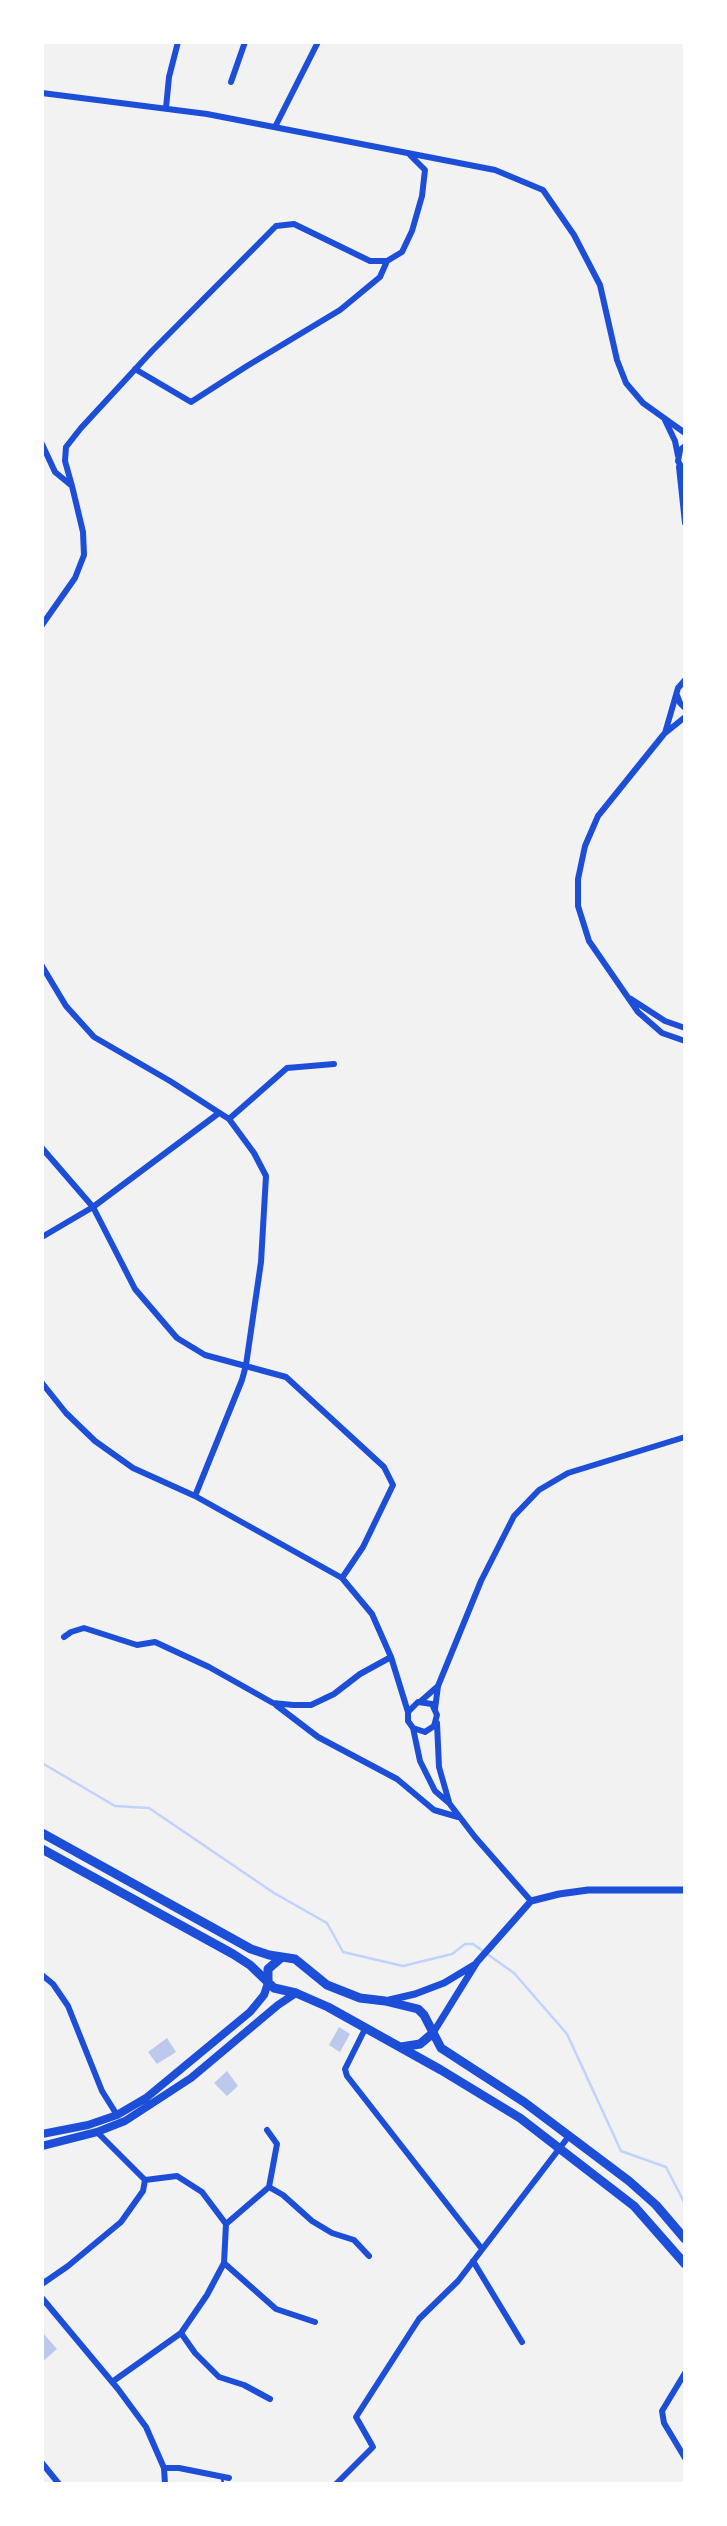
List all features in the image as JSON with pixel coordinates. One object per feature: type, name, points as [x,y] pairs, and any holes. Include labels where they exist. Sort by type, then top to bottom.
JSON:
[{"type":"main road","points":[[42,1833],[251,1949],[295,1959],[319,1980],[347,1994],[418,2009],[424,2015],[441,2048],[450,2056],[524,2102],[629,2181],[656,2205],[685,2239]]},
{"type":"main road","points":[[42,1849],[233,1954],[280,1990],[296,1993],[328,2007],[520,2118],[634,2206],[685,2264]]},
{"type":"main road","points":[[42,2134],[88,2125],[117,2115],[155,2091],[250,2012],[264,1995],[268,1983],[268,1969],[282,1957]]},
{"type":"main road","points":[[42,2146],[97,2132],[125,2121],[191,2078],[296,1993]]},
{"type":"main road","points":[[399,2047],[420,2044],[433,2034]]},
{"type":"street","points":[[166,108],[169,77],[178,42]]},
{"type":"street","points":[[231,82],[245,42]]},
{"type":"street","points":[[275,127],[318,42]]},
{"type":"street","points":[[42,93],[166,108],[275,127],[495,170],[543,190],[573,235],[600,285],[617,360],[626,383],[643,403],[685,433]]},
{"type":"street","points":[[42,625],[75,578],[84,555],[83,531],[65,461],[66,447],[80,428],[276,226],[294,224],[370,261],[387,261],[402,252],[412,231],[422,196],[425,170],[409,153]]},
{"type":"street","points":[[135,369],[191,402],[340,310],[380,277],[387,261]]},
{"type":"street","points":[[663,416],[675,441],[685,523]]},
{"type":"street","points":[[42,444],[55,472],[72,486]]},
{"type":"street","points":[[678,456],[685,446]]},
{"type":"street","points":[[679,467],[685,474]]},
{"type":"street","points":[[664,734],[677,693],[685,680]]},
{"type":"street","points":[[677,693],[685,708]]},
{"type":"street","points":[[685,717],[664,734],[598,816],[585,846],[578,879],[578,906],[589,941],[638,1012],[662,1032],[685,1041]]},
{"type":"street","points":[[42,966],[65,1006],[94,1037],[229,1119],[254,1153],[266,1176],[267,1204],[261,1262],[246,1365],[195,1496]]},
{"type":"street","points":[[629,998],[665,1021],[685,1027]]},
{"type":"street","points":[[229,1119],[287,1068],[334,1064]]},
{"type":"street","points":[[42,1237],[93,1207],[219,1113]]},
{"type":"street","points":[[42,1148],[93,1207],[135,1290],[177,1338],[205,1355],[286,1377],[384,1467],[393,1485],[363,1547],[342,1578]]},
{"type":"street","points":[[42,1382],[66,1413],[95,1441],[133,1468],[195,1496],[342,1578],[372,1614],[391,1657],[403,1691],[408,1721],[413,1728],[420,1761],[435,1791],[449,1803],[531,1901]]},
{"type":"street","points":[[449,1803],[439,1767],[435,1709],[438,1686],[481,1581],[514,1516],[539,1490],[568,1473],[685,1437]]},
{"type":"street","points":[[64,1637],[84,1628],[136,1646],[155,1642],[209,1667],[273,1703],[318,1737],[397,1779],[434,1810],[460,1818]]},
{"type":"street","points":[[273,1703],[312,1705],[391,1657]]},
{"type":"street","points":[[408,1712],[438,1686]]},
{"type":"street","points":[[403,1691],[419,1702],[427,1702],[435,1709]]},
{"type":"street","points":[[413,1728],[421,1732],[429,1730],[437,1721]]},
{"type":"street","points":[[433,2034],[477,1962],[531,1901],[588,1890],[685,1890]]},
{"type":"street","points":[[385,2001],[444,1983],[477,1962]]},
{"type":"street","points":[[42,1975],[53,1984],[68,2006],[102,2091],[117,2115]]},
{"type":"street","points":[[365,2029],[345,2068],[347,2076],[482,2249]]},
{"type":"street","points":[[226,2224],[269,2187],[277,2144],[267,2130]]},
{"type":"street","points":[[97,2132],[145,2180]]},
{"type":"street","points":[[336,2484],[373,2447],[356,2417],[419,2319],[458,2281],[569,2136]]},
{"type":"street","points":[[112,2382],[181,2333],[207,2295],[224,2263],[226,2224],[202,2192],[177,2176],[145,2180]]},
{"type":"street","points":[[42,2284],[121,2222],[143,2190],[145,2180]]},
{"type":"street","points":[[269,2187],[283,2195],[312,2221],[332,2233],[354,2240],[369,2256]]},
{"type":"street","points":[[473,2261],[522,2342]]},
{"type":"street","points":[[224,2263],[276,2309],[315,2322]]},
{"type":"street","points":[[42,2298],[146,2427],[164,2468],[165,2484]]},
{"type":"street","points":[[181,2333],[195,2353],[219,2377],[244,2385],[270,2399]]},
{"type":"street","points":[[685,2373],[662,2411],[664,2423],[685,2458]]},
{"type":"street","points":[[42,2463],[59,2484]]},
{"type":"street","points":[[164,2468],[179,2468],[225,2480]]},
{"type":"building","points":[[339,2027],[350,2034],[340,2052],[329,2045]]},
{"type":"building","points":[[167,2038],[176,2052],[157,2064],[148,2052]]},
{"type":"building","points":[[227,2071],[238,2086],[227,2096],[214,2083]]},
{"type":"building","points":[[42,2332],[57,2349],[42,2362]]},
{"type":"waterway","points":[[42,1763],[115,1806],[149,1808],[274,1893],[327,1923],[343,1952],[403,1966],[452,1954],[465,1944],[473,1944],[514,1973],[567,2034],[621,2151],[666,2167],[685,2204]]}]
